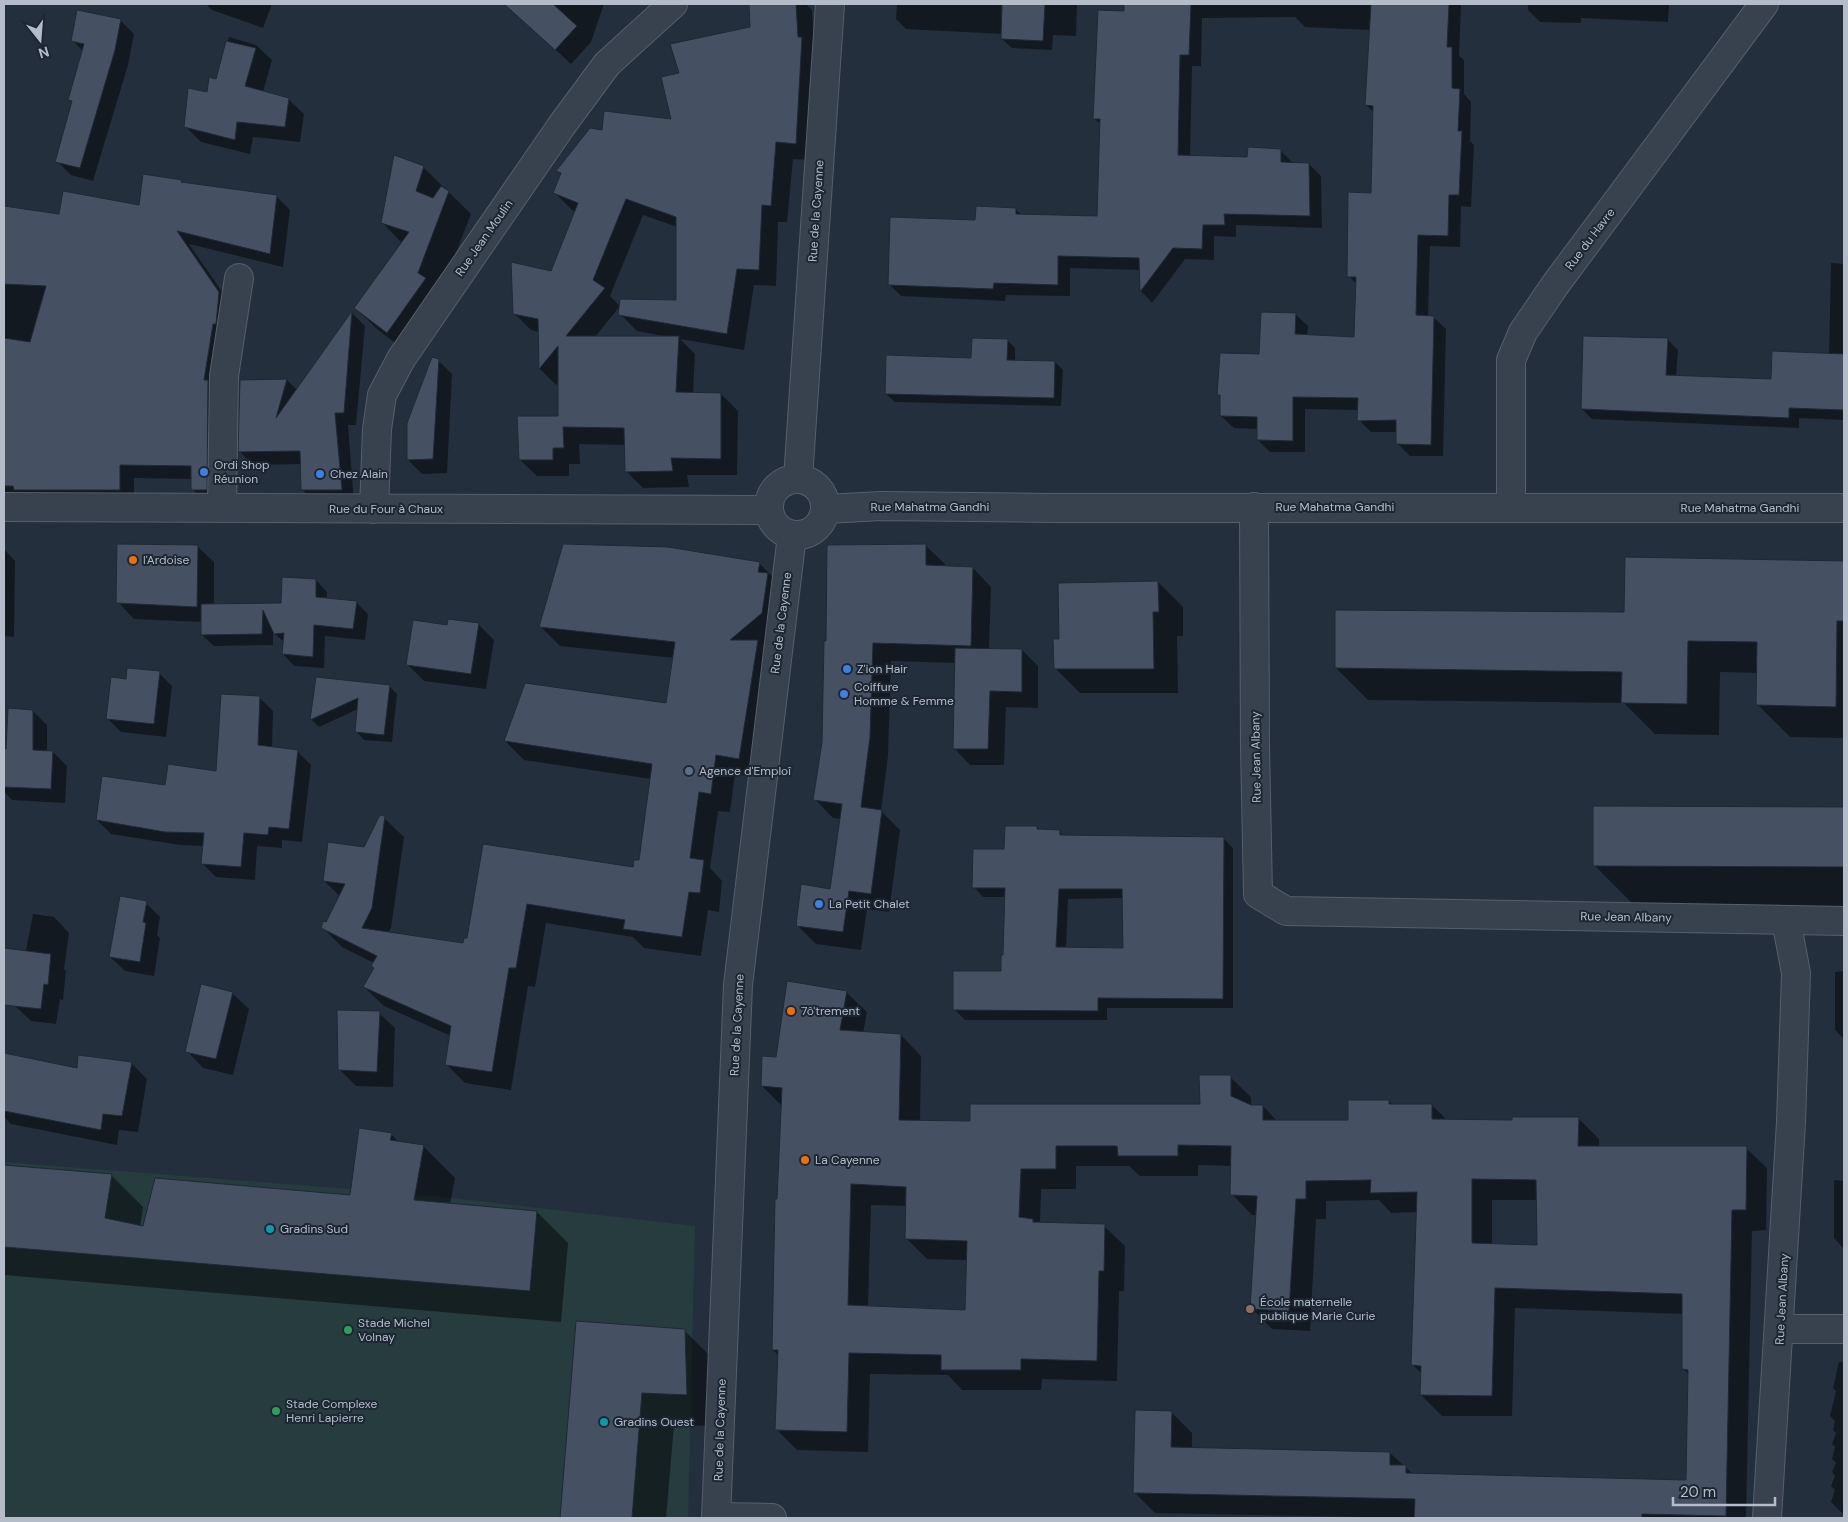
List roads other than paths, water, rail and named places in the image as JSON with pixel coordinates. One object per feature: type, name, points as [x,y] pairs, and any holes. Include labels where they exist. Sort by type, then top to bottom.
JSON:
[{"type":"street","name":"Rue Jean Moulin","points":[[374,509],[377,429],[382,395],[401,359],[562,125],[607,64],[673,4]]},
{"type":"street","name":"Rue de la Cayenne","points":[[798,479],[830,4]]},
{"type":"street","name":"Rue du Havre","points":[[1510,508],[1511,360],[1523,332],[1555,285],[1764,4]]},
{"type":"street","points":[[222,508],[224,376],[239,278]]},
{"type":"street","points":[[791,479],[806,480],[818,488],[825,501],[826,509],[820,524],[815,530],[808,534],[792,535],[784,533],[772,522],[769,510],[770,499],[778,486],[791,479]]},
{"type":"street","name":"Rue Mahatma Gandhi","points":[[826,509],[881,506],[1054,508],[1844,508]]},
{"type":"street","name":"Rue du Four à Chaux","points":[[4,507],[769,510]]},
{"type":"street","name":"Rue Jean Albany","points":[[1254,507],[1258,894],[1286,911],[1786,920],[1796,973],[1791,1122],[1780,1329],[1767,1518]]},
{"type":"street","name":"Rue de la Cayenne","points":[[716,1518],[738,985],[792,535]]},
{"type":"street","points":[[1786,920],[1844,921]]},
{"type":"street","points":[[1780,1329],[1844,1329]]},
{"type":"street","points":[[716,1518],[772,1518]]},
{"type":"place","name":"Ordi Shop Réunion","points":[[204,472]]},
{"type":"place","name":"Chez Alain","points":[[320,474]]},
{"type":"place","name":"l'Ardoise","points":[[133,560]]},
{"type":"place","name":"Z'ion Hair","points":[[847,669]]},
{"type":"place","name":"Coiffure Homme & Femme","points":[[844,694]]},
{"type":"place","name":"Agence d'Emploî","points":[[689,771]]},
{"type":"place","name":"La Petit Chalet","points":[[819,904]]},
{"type":"place","name":"7ô'trement","points":[[791,1011]]},
{"type":"place","name":"La Cayenne","points":[[805,1160]]},
{"type":"place","name":"Gradins Sud","points":[[270,1229]]},
{"type":"place","name":"École maternelle publique Marie Curie","points":[[1250,1309]]},
{"type":"place","name":"Stade Michel Volnay","points":[[348,1330]]},
{"type":"place","name":"Stade Complexe Henri Lapierre","points":[[276,1411]]},
{"type":"place","name":"Gradins Ouest","points":[[604,1422]]}]
